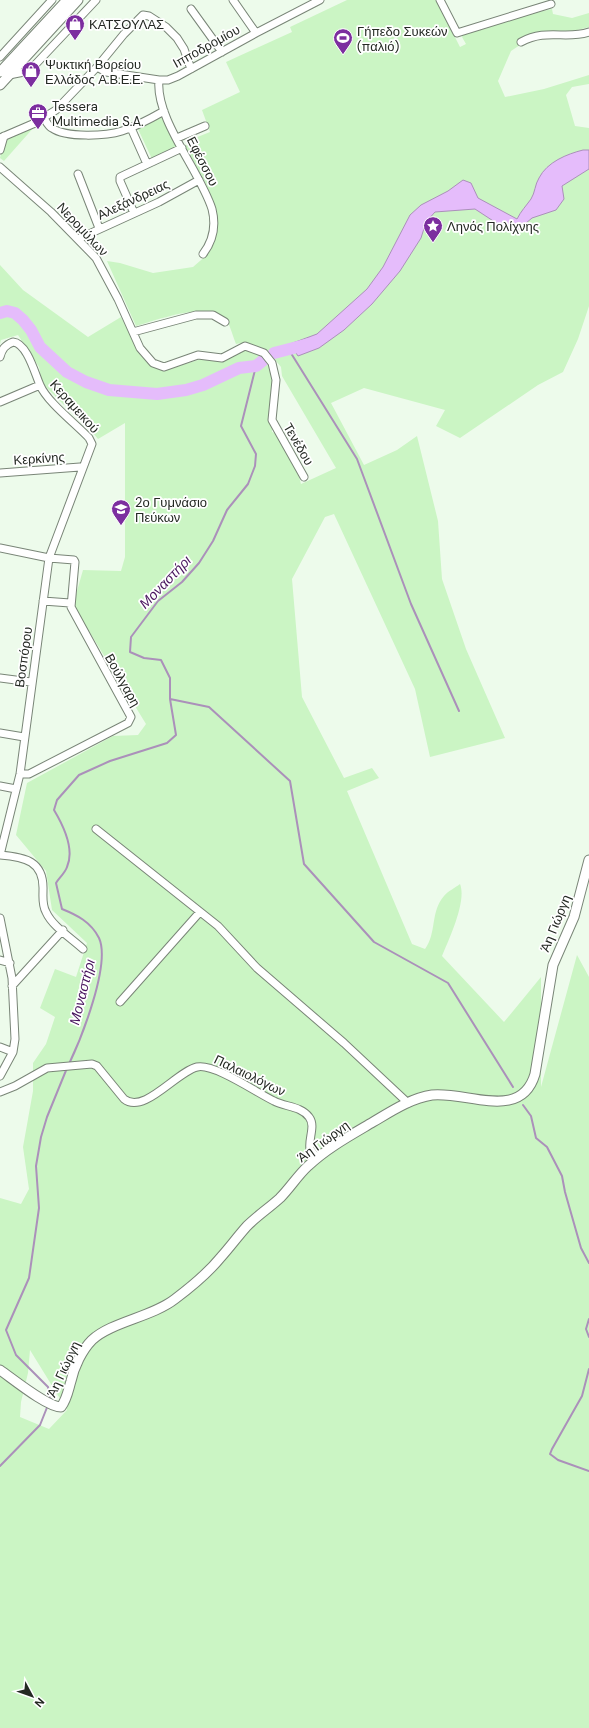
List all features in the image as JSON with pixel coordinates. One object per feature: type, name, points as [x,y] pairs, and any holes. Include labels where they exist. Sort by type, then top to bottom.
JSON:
[{"type":"street","points":[[0,57],[52,0]]},
{"type":"street","points":[[0,85],[4,74],[67,0]]},
{"type":"street","points":[[4,74],[78,0]]},
{"type":"street","points":[[4,74],[24,72],[32,68],[96,0]]},
{"type":"street","points":[[233,0],[256,33]]},
{"type":"street","name":"Ιπποδρομίου","points":[[97,67],[109,72],[159,80],[168,80],[320,0]]},
{"type":"street","points":[[440,0],[457,33],[551,4]]},
{"type":"street","points":[[191,9],[222,52]]},
{"type":"street","points":[[0,150],[2,137],[44,118],[61,105],[97,67],[141,16],[146,14],[166,27],[177,38],[184,48],[191,69]]},
{"type":"street","points":[[521,42],[547,34],[578,35],[589,32]]},
{"type":"street","name":"Εφέσσου","points":[[159,80],[158,93],[164,111],[211,205],[214,219],[212,234],[203,254]]},
{"type":"street","points":[[44,118],[52,129],[76,134],[107,134],[131,128],[164,111]]},
{"type":"street","points":[[177,138],[205,126]]},
{"type":"street","points":[[131,128],[147,164]]},
{"type":"street","points":[[134,213],[119,179],[182,148]]},
{"type":"street","name":"Νερομύλων","points":[[0,167],[78,239],[101,265],[138,344]]},
{"type":"street","points":[[78,174],[99,228]]},
{"type":"street","name":"Αλεξάνδρειας","points":[[78,239],[199,180]]},
{"type":"street","points":[[133,332],[196,315],[213,315],[225,322]]},
{"type":"street","name":"Κεραμεικού","points":[[0,357],[5,346],[12,342],[17,343],[30,361],[46,395],[91,440],[92,446],[82,467]]},
{"type":"street","name":"Τενέδου","points":[[138,344],[149,360],[162,367],[201,355],[222,358],[245,346],[266,354],[272,363],[276,378],[272,420],[276,431],[304,477]]},
{"type":"street","points":[[0,402],[40,385]]},
{"type":"street","name":"Κερκίνης","points":[[0,473],[82,467]]},
{"type":"street","name":"Βοσπόρου","points":[[0,855],[20,774],[31,682],[49,558],[82,467]]},
{"type":"street","points":[[0,548],[49,558],[72,559],[75,562],[70,603],[42,601]]},
{"type":"street","name":"Βούλγαρη","points":[[20,774],[29,774],[128,722],[130,719],[70,603]]},
{"type":"street","points":[[0,678],[31,682]]},
{"type":"street","points":[[0,733],[24,737]]},
{"type":"street","points":[[0,786],[16,789]]},
{"type":"street","points":[[96,829],[199,913],[218,926],[257,968],[344,1043],[408,1103]]},
{"type":"street","points":[[0,855],[24,859],[41,871],[44,879],[44,909],[50,918],[83,949]]},
{"type":"street","name":"Άη Γιώργη","points":[[0,1370],[56,1407],[61,1407],[66,1399],[71,1379],[79,1360],[92,1340],[109,1330],[166,1305],[183,1292],[220,1259],[250,1224],[280,1197],[303,1171],[317,1158],[370,1123],[408,1103],[426,1096],[440,1095],[506,1101],[518,1098],[526,1091],[535,1074],[553,964],[574,917],[589,860]]},
{"type":"street","points":[[120,1002],[199,913]]},
{"type":"street","points":[[0,918],[10,963],[15,1040],[13,1052],[0,1076]]},
{"type":"street","points":[[12,986],[63,930]]},
{"type":"street","points":[[0,960],[10,963]]},
{"type":"street","points":[[0,1047],[13,1052]]},
{"type":"street","name":"Παλαιολόγων","points":[[0,1092],[15,1086],[47,1068],[92,1064],[97,1066],[124,1099],[130,1103],[139,1103],[153,1096],[172,1080],[187,1071],[198,1067],[208,1067],[251,1087],[275,1102],[299,1109],[307,1115],[312,1124],[310,1150],[317,1158]]},
{"type":"green space","points":[[347,0],[436,0],[460,47],[466,44],[462,37],[463,34],[488,28],[502,20],[552,9],[553,14],[572,18],[589,13],[589,27],[570,32],[547,31],[535,35],[511,51],[498,81],[505,97],[544,89],[589,75],[589,84],[572,87],[566,95],[575,126],[589,128],[589,306],[578,339],[563,372],[538,385],[460,438],[436,426],[445,410],[364,388],[331,403],[364,465],[397,450],[417,436],[438,521],[442,579],[466,649],[505,738],[430,757],[415,689],[334,514],[325,517],[292,579],[302,697],[344,778],[372,768],[379,778],[347,791],[412,944],[425,949],[429,943],[435,916],[440,902],[446,894],[460,884],[462,891],[459,910],[453,930],[442,956],[504,1022],[541,977],[541,1087],[577,955],[589,977],[589,1728],[0,1728],[0,1198],[21,1204],[29,1189],[23,1147],[33,1091],[33,1063],[46,1044],[55,1017],[40,1008],[55,969],[76,977],[87,943],[52,910],[46,871],[16,835],[27,783],[113,736],[138,735],[146,724],[73,605],[83,570],[121,571],[125,557],[125,423],[98,439],[71,406],[64,405],[42,383],[39,367],[18,335],[1,340],[0,344],[0,265],[23,290],[88,337],[121,317],[141,356],[159,369],[170,369],[201,359],[221,361],[228,359],[244,350],[265,355],[273,375],[272,432],[278,434],[298,473],[301,484],[336,468],[282,376],[281,367],[267,350],[246,342],[236,344],[227,321],[220,315],[209,312],[197,311],[184,313],[136,326],[107,261],[120,263],[153,273],[193,267],[208,254],[214,243],[218,227],[216,209],[206,184],[185,146],[190,143],[190,140],[210,132],[202,110],[240,92],[226,62],[292,32],[290,27]],"holes":[[[30,1350],[67,1410],[49,1429],[20,1417],[21,1402],[28,1373]]]},
{"type":"green space","points":[[162,118],[176,147],[152,159],[138,129]]},
{"type":"green space","points":[[35,126],[4,161],[0,158],[5,136]]},
{"type":"shaded area","points":[[583,150],[589,150],[589,169],[562,186],[564,199],[556,210],[532,218],[519,229],[507,230],[475,209],[435,212],[426,222],[421,238],[400,271],[372,304],[344,330],[319,348],[298,356],[290,344],[317,334],[367,289],[383,267],[410,215],[421,205],[448,191],[463,180],[471,183],[478,198],[517,219],[531,199],[538,180],[547,167],[564,156]]},
{"type":"waterway","points":[[0,313],[7,311],[15,313],[23,320],[31,330],[40,347],[67,372],[86,382],[109,390],[157,394],[186,390],[203,385],[239,368],[256,366],[266,358]]},
{"type":"waterway","points":[[274,353],[309,344]]},
{"type":"waterway","points":[[289,350],[357,459],[411,604],[459,711]]},
{"type":"waterway","name":"Μοναστήρι","points":[[69,1064],[93,1001],[98,983],[102,950],[96,932],[88,923],[62,909],[56,883],[66,869],[70,853],[67,837],[54,810],[57,800],[79,775],[110,761],[167,743],[176,735],[170,699],[170,678],[161,660],[144,658],[130,652],[131,637],[158,601],[182,582],[199,563],[213,541],[227,510],[248,484],[255,466],[256,454],[241,426],[256,366]]},
{"type":"waterway","points":[[170,699],[209,707],[290,781],[304,864],[374,942],[448,983],[513,1087]]},
{"type":"waterway","name":"Μοναστήρι","points":[[50,1401],[48,1387],[16,1355],[6,1330],[29,1278],[39,1208],[36,1166],[41,1137],[47,1117],[67,1068]]},
{"type":"waterway","points":[[523,1105],[531,1116],[536,1138],[547,1147],[562,1176],[581,1248],[589,1263]]},
{"type":"waterway","points":[[589,1319],[586,1329],[589,1337]]},
{"type":"waterway","points":[[589,1369],[582,1396],[550,1454],[558,1460],[589,1471]]},
{"type":"waterway","name":"Μοναστήρι","points":[[0,1466],[40,1425],[48,1405]]},
{"type":"place","name":"ΚΑΤΣΟΥΛΑΣ","points":[[75,41]]},
{"type":"place","name":"Γήπεδο Συκεών (παλιό)","points":[[343,55]]},
{"type":"place","name":"Ψυκτική Βορείου Ελλάδος Α.Β.Ε.Ε.","points":[[31,88]]},
{"type":"place","name":"Tessera Multimedia S.A.","points":[[38,130]]},
{"type":"place","name":"Ληνός Πολίχνης","points":[[433,243]]},
{"type":"place","name":"2ο Γυμνάσιο Πεύκων","points":[[121,526]]}]
